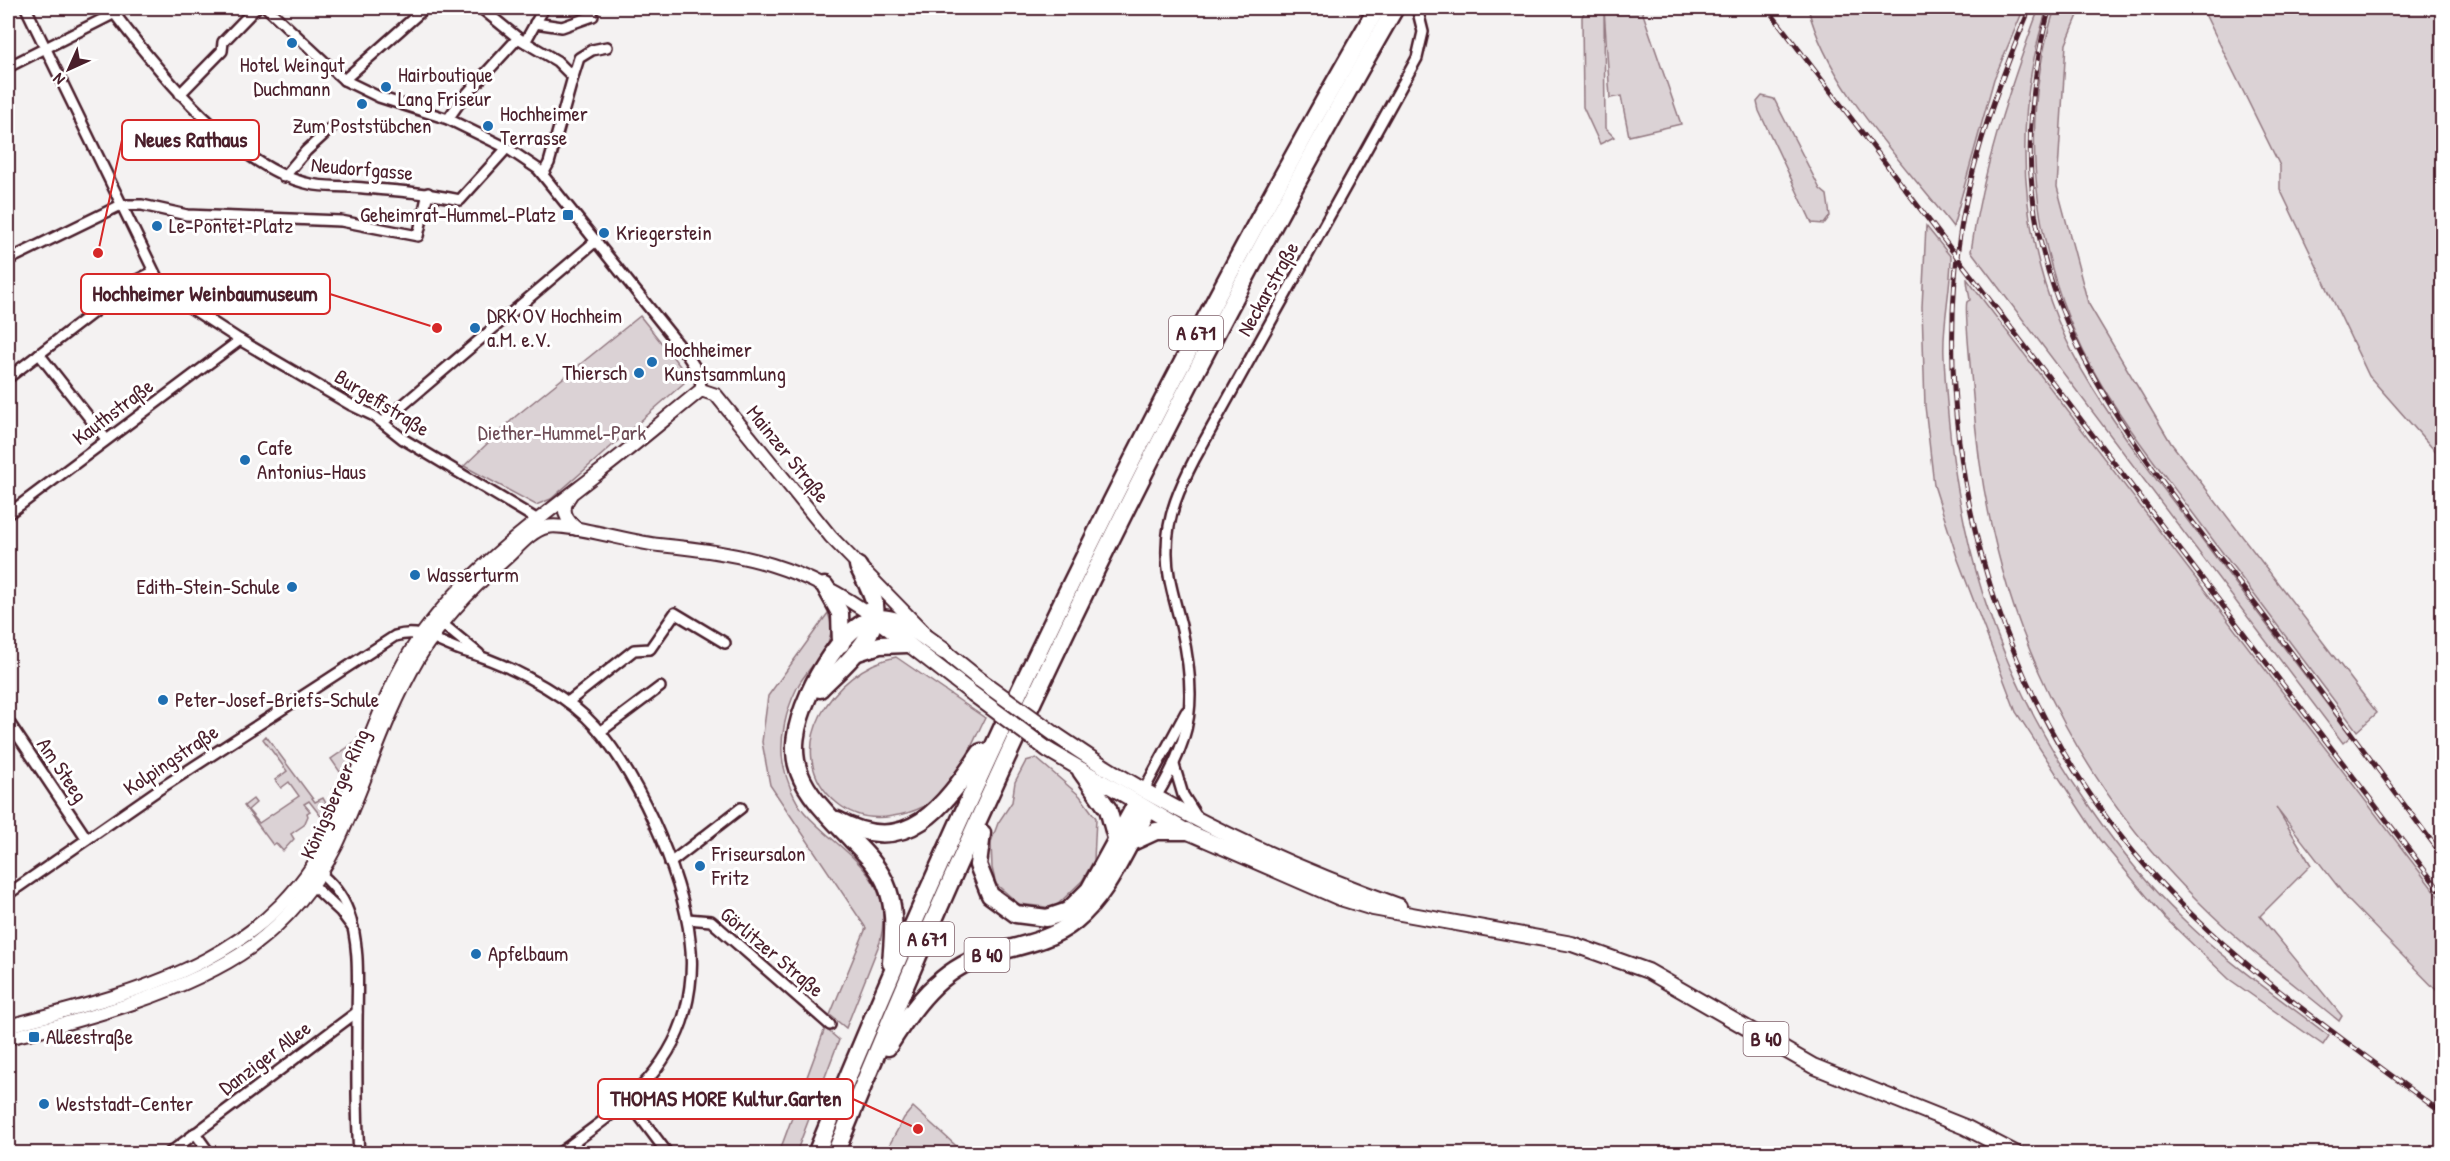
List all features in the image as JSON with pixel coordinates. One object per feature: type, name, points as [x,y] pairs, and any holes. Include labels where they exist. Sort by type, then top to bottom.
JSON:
[{"type":"highway","name":"A 671","points":[[835,1154],[994,788],[1115,530],[1377,8]]},
{"type":"highway","name":"A 671","points":[[816,1154],[890,976],[1007,714],[1147,428],[1304,151],[1395,8]]},
{"type":"highway","points":[[858,566],[872,594],[875,618],[871,630],[847,649],[813,686],[802,709],[795,733],[796,763],[808,792],[868,856],[886,885],[894,918],[890,976]]},
{"type":"highway","points":[[825,586],[840,613],[847,649]]},
{"type":"highway","points":[[875,618],[890,618],[944,651]]},
{"type":"highway","points":[[847,649],[907,644]]},
{"type":"highway","points":[[824,810],[844,824],[868,831],[892,831],[916,824],[946,802],[1007,714]]},
{"type":"highway","points":[[1081,771],[1108,809],[1123,841]]},
{"type":"highway","points":[[994,788],[979,844],[978,865],[990,895],[1016,914],[1047,918],[1068,911],[1076,905],[1123,841],[1146,800]]},
{"type":"highway","name":"B 40","points":[[861,1091],[903,1023],[934,986],[950,973],[974,960],[1038,941],[1074,922],[1096,899],[1123,841],[1156,831],[1186,831]]},
{"type":"main road","name":"Königsberger Ring","points":[[8,1038],[128,1004],[209,971],[251,947],[291,912],[311,887],[398,675],[438,620],[480,582],[536,525],[701,390]]},
{"type":"main road","name":"Mainzer Straße","points":[[701,390],[707,390],[718,398],[817,520],[858,566],[944,651]]},
{"type":"main road","points":[[573,493],[565,504],[564,512],[577,530]]},
{"type":"main road","points":[[536,525],[560,526],[654,545],[714,550],[751,558],[789,569],[825,586],[875,618]]},
{"type":"main road","name":"B 40","points":[[875,618],[1048,750],[1081,771],[1146,800],[1199,820],[1300,868],[1434,919]]},
{"type":"main road","name":"B 40","points":[[944,651],[1186,831],[1341,898],[1373,908],[1572,944],[1648,971],[1828,1073],[1965,1127],[2017,1154]]},
{"type":"main road","name":"Königsberger Ring","points":[[8,1026],[124,994],[172,978],[211,958],[257,926],[316,871]]},
{"type":"street","name":"Burgeffstraße","points":[[26,8],[153,272],[170,296],[240,340],[383,422],[403,439],[536,525]]},
{"type":"street","points":[[8,67],[125,8]]},
{"type":"street","points":[[180,94],[222,51],[224,42],[256,8]]},
{"type":"street","points":[[267,8],[344,80],[379,97],[448,119],[507,148],[543,174],[698,370],[701,390]]},
{"type":"street","points":[[344,80],[425,8]]},
{"type":"street","points":[[481,8],[521,40],[557,61],[573,77]]},
{"type":"street","points":[[448,119],[462,99],[521,40],[544,8]]},
{"type":"street","name":"Neckarstraße","points":[[1146,800],[1174,765],[1185,737],[1190,702],[1186,654],[1167,563],[1168,533],[1174,503],[1195,458],[1417,57],[1423,32],[1417,8]]},
{"type":"street","name":"Neudorfgasse","points":[[114,14],[180,94],[230,139],[285,177],[312,185],[428,192],[460,200],[507,148]]},
{"type":"street","points":[[535,23],[562,27],[593,16]]},
{"type":"street","points":[[543,174],[549,164],[579,58],[592,50],[607,47]]},
{"type":"street","points":[[285,177],[306,151],[332,127]]},
{"type":"street","points":[[8,261],[121,205],[142,205],[187,215],[341,221],[418,236],[428,192]]},
{"type":"street","points":[[383,422],[597,240]]},
{"type":"street","points":[[8,378],[133,282],[153,272]]},
{"type":"street","name":"Kauthstraße","points":[[8,514],[240,340]]},
{"type":"street","points":[[39,354],[106,439]]},
{"type":"street","points":[[568,702],[634,650],[650,649],[675,613],[725,643]]},
{"type":"street","points":[[438,620],[481,656]]},
{"type":"street","name":"Kolpingstraße","points":[[8,894],[387,640],[406,633],[427,636]]},
{"type":"street","points":[[427,636],[481,656],[568,702],[600,732],[623,764],[670,863],[687,918],[691,972],[685,1012],[668,1051],[629,1102],[558,1154]]},
{"type":"street","points":[[600,732],[660,687]]},
{"type":"street","name":"Neckarstraße","points":[[1146,800],[1182,725],[1190,702]]},
{"type":"street","name":"Am Steeg","points":[[8,721],[87,839]]},
{"type":"street","points":[[1174,765],[1183,795],[1199,820]]},
{"type":"street","points":[[670,863],[741,808]]},
{"type":"street","points":[[316,871],[337,891],[347,909],[353,928],[359,1154]]},
{"type":"street","points":[[311,887],[341,912],[353,928]]},
{"type":"street","name":"Görlitzer Straße","points":[[687,918],[711,921],[830,1025]]},
{"type":"street","name":"Danziger Allee","points":[[168,1154],[357,1012]]},
{"type":"street","points":[[629,1102],[668,1154]]},
{"type":"street","points":[[195,1133],[210,1154]]},
{"type":"green space","points":[[1586,8],[1641,8],[1681,124],[1629,136],[1621,96],[1610,98],[1604,9],[1605,128],[1614,137],[1600,144],[1583,107],[1582,17]]},
{"type":"green space","points":[[1808,8],[2024,8],[1994,79],[1953,227],[1890,150],[1849,95],[1818,37]]},
{"type":"green space","points":[[2039,8],[2047,8],[2035,56],[2027,104],[2025,153],[2028,202],[2036,251],[2049,298],[2068,343],[2104,406],[2351,736],[2343,743],[1971,251],[1990,158]]},
{"type":"green space","points":[[2055,8],[2081,8],[2066,44],[2057,187],[2088,303],[2171,443],[2377,713],[2357,731],[2139,441],[2101,384],[2078,341],[2060,295],[2047,249],[2038,200],[2035,152],[2036,103],[2043,55]]},
{"type":"green space","points":[[2202,8],[2442,8],[2442,459],[2369,376],[2280,189],[2280,166]]},
{"type":"green space","points":[[1762,96],[1774,99],[1820,189],[1827,195],[1830,216],[1824,224],[1812,223],[1759,111],[1757,102]]},
{"type":"green space","points":[[1926,226],[1951,257],[1944,357],[1956,481],[1968,539],[1983,595],[2003,649],[2027,703],[2056,756],[2091,809],[2145,879],[2217,950],[2329,1036],[2323,1045],[2229,979],[2165,918],[2099,839],[2016,712],[1957,557],[1934,485],[1925,406],[1922,307]]},
{"type":"green space","points":[[1967,279],[2442,901],[2442,996],[2349,901],[2276,807],[2311,865],[2260,916],[2342,1016],[2339,1021],[2217,920],[2151,851],[2108,794],[2070,734],[2039,672],[2014,606],[1994,539],[1981,468],[1973,396],[1966,307],[1970,300]]},
{"type":"green space","name":"Diether-Hummel-Park","points":[[640,316],[684,371],[684,383],[551,499],[536,505],[464,466],[516,416]]},
{"type":"green space","points":[[828,613],[831,634],[822,653],[802,679],[793,697],[784,725],[782,754],[788,783],[801,808],[863,868],[881,899],[883,919],[880,942],[846,1028],[830,1015],[866,928],[770,785],[762,742],[768,696]]},
{"type":"green space","points":[[896,657],[985,718],[957,773],[945,790],[934,800],[900,815],[878,818],[864,816],[850,812],[837,803],[820,783],[812,761],[813,738],[820,716],[834,695],[852,678],[873,665]]},
{"type":"green space","points":[[366,729],[338,800],[332,790],[345,779],[331,759],[351,745]]},
{"type":"green space","points":[[266,736],[315,802],[323,798],[332,814],[327,824],[309,801],[304,804],[310,811],[307,813],[304,825],[291,834],[294,839],[283,851],[276,843],[273,845],[244,806],[253,799],[256,803],[248,810],[259,823],[299,796],[289,782],[281,788],[275,780],[287,771],[263,739]]},
{"type":"green space","points":[[1036,758],[1080,796],[1096,818],[1094,860],[1082,881],[1054,908],[1019,904],[996,884],[992,868],[991,842],[998,823],[1012,802],[1015,782],[1026,761]]},
{"type":"green space","points":[[825,1028],[839,1040],[796,1153],[779,1153]]},
{"type":"green space","points":[[913,1107],[964,1153],[885,1153],[904,1118]]},
{"type":"railway","points":[[1767,8],[2442,893]]},
{"type":"railway","points":[[2030,8],[1992,106],[1972,174],[1955,278],[1953,359],[1959,441],[1973,522],[1995,600],[2025,677],[2062,750],[2107,818],[2159,881],[2191,914],[2259,975],[2442,1113]]},
{"type":"railway","points":[[2050,8],[2041,45],[2033,96],[2031,181],[2042,248],[2062,311],[2090,370],[2162,482],[2442,855]]},
{"type":"place","name":"Hotel Weingut Duchmann","points":[[292,43]]},
{"type":"place","name":"Hairboutique Lang Friseur","points":[[386,87]]},
{"type":"place","name":"Zum Poststübchen","points":[[362,104]]},
{"type":"place","name":"Hochheimer Terrasse","points":[[488,126]]},
{"type":"place","name":"Geheimrat-Hummel-Platz","points":[[568,215]]},
{"type":"place","name":"Le-Pontet-Platz","points":[[157,226]]},
{"type":"place","name":"Kriegerstein","points":[[604,233]]},
{"type":"place","name":"Neues Rathaus","points":[[98,253]]},
{"type":"place","name":"Hochheimer Weinbaumuseum","points":[[437,328]]},
{"type":"place","name":"DRK OV Hochheim a.M. e.V.","points":[[475,328]]},
{"type":"place","name":"Hochheimer Kunstsammlung","points":[[652,362]]},
{"type":"place","name":"Thiersch","points":[[639,373]]},
{"type":"place","name":"Cafe Antonius-Haus","points":[[245,460]]},
{"type":"place","name":"Wasserturm","points":[[415,575]]},
{"type":"place","name":"Edith-Stein-Schule","points":[[292,587]]},
{"type":"place","name":"Peter-Josef-Briefs-Schule","points":[[163,700]]},
{"type":"place","name":"Friseursalon Fritz","points":[[700,866]]},
{"type":"place","name":"Apfelbaum","points":[[476,954]]},
{"type":"place","name":"Alleestraße","points":[[34,1037]]},
{"type":"place","name":"Weststadt-Center","points":[[44,1104]]},
{"type":"place","name":"THOMAS MORE Kultur.Garten","points":[[918,1129]]}]
